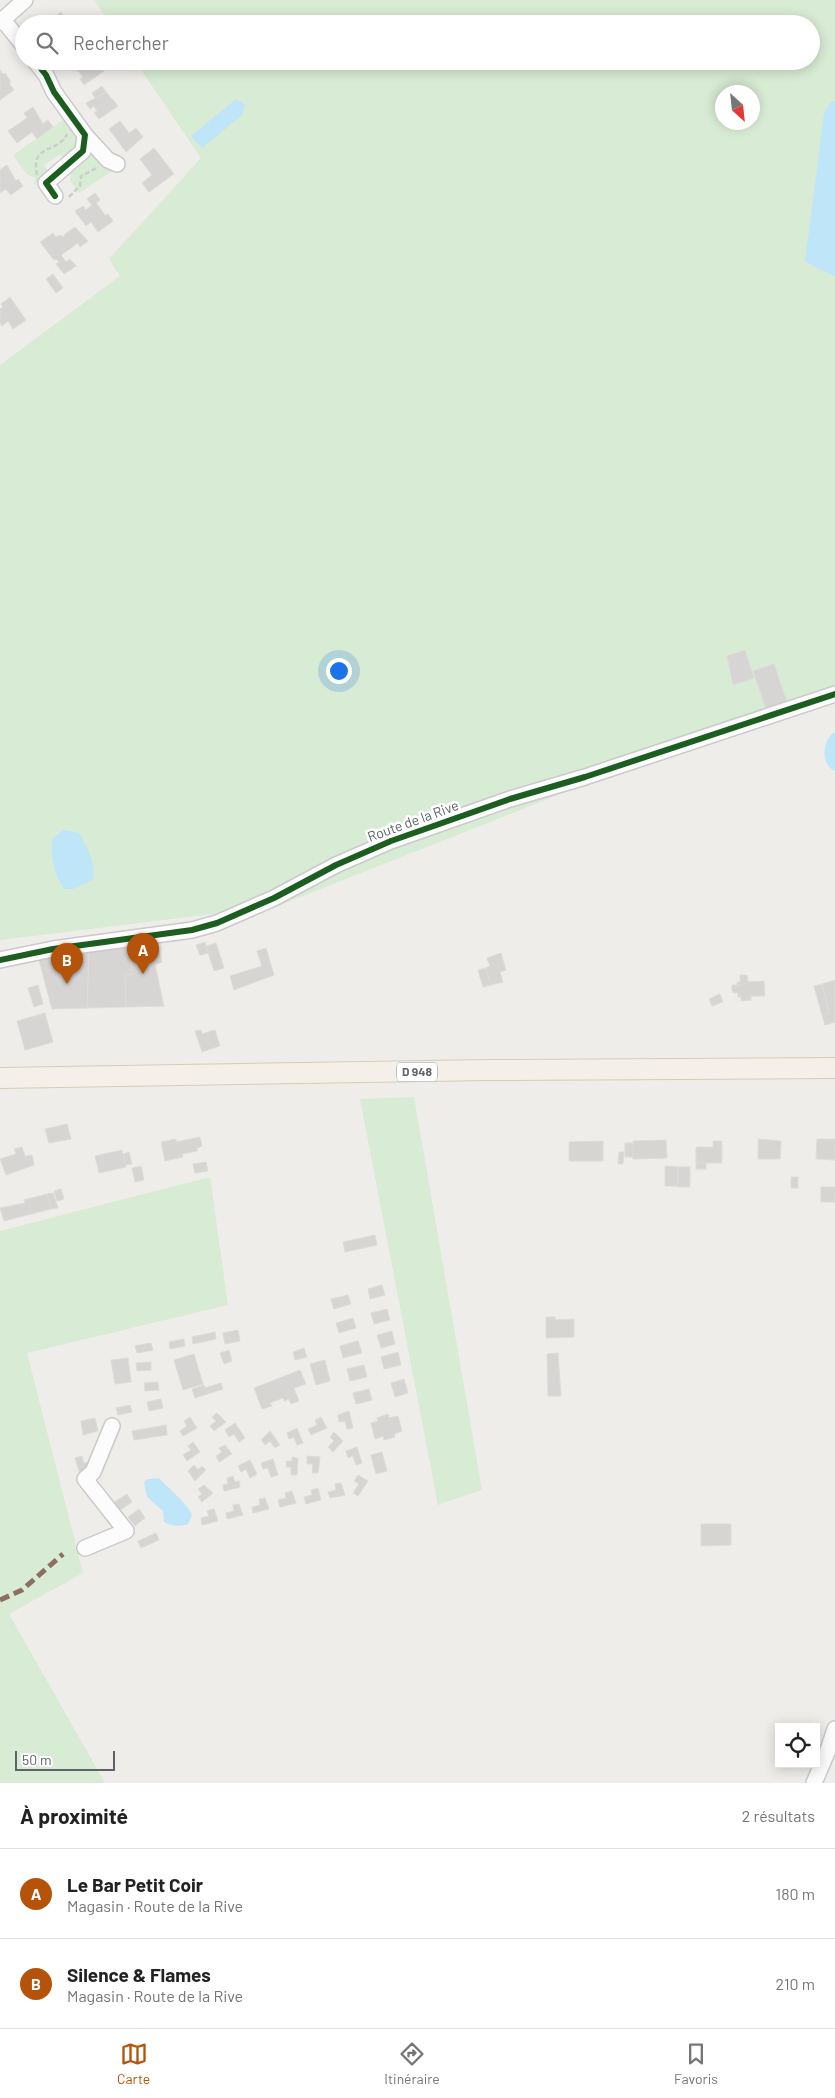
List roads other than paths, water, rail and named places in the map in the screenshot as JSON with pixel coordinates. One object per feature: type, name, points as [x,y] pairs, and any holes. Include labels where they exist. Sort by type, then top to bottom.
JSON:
[{"type":"main road","name":"D 948","points":[[0,1078],[496,1070],[835,1068]]},
{"type":"street","points":[[15,36],[2,21],[25,0]]},
{"type":"street","points":[[41,70],[85,135],[113,162]]},
{"type":"street","points":[[55,196],[46,183],[83,151],[85,135]]},
{"type":"street","name":"Route de la Rive","points":[[0,960],[53,948],[192,930],[217,923],[274,898],[336,865],[392,841],[510,799],[585,777],[835,694]]},
{"type":"street","points":[[85,1548],[126,1531],[85,1479],[93,1472],[112,1426]]},
{"type":"street","points":[[814,1783],[832,1751],[835,1729]]},
{"type":"water","points":[[235,100],[242,102],[245,106],[242,115],[202,148],[191,136]]},
{"type":"water","points":[[835,101],[835,276],[805,262],[824,114],[830,103]]},
{"type":"water","points":[[835,732],[835,771],[827,763],[824,752],[827,740]]},
{"type":"water","points":[[63,830],[79,833],[90,855],[93,868],[93,880],[73,889],[64,889],[58,877],[53,859],[52,839]]},
{"type":"water","points":[[159,1478],[190,1511],[192,1515],[188,1524],[176,1526],[164,1522],[163,1511],[147,1497],[144,1482],[148,1479]]},
{"type":"place","name":"Le Bar Petit Coir","points":[[143,974]]},
{"type":"place","name":"Silence & Flames","points":[[67,984]]}]
